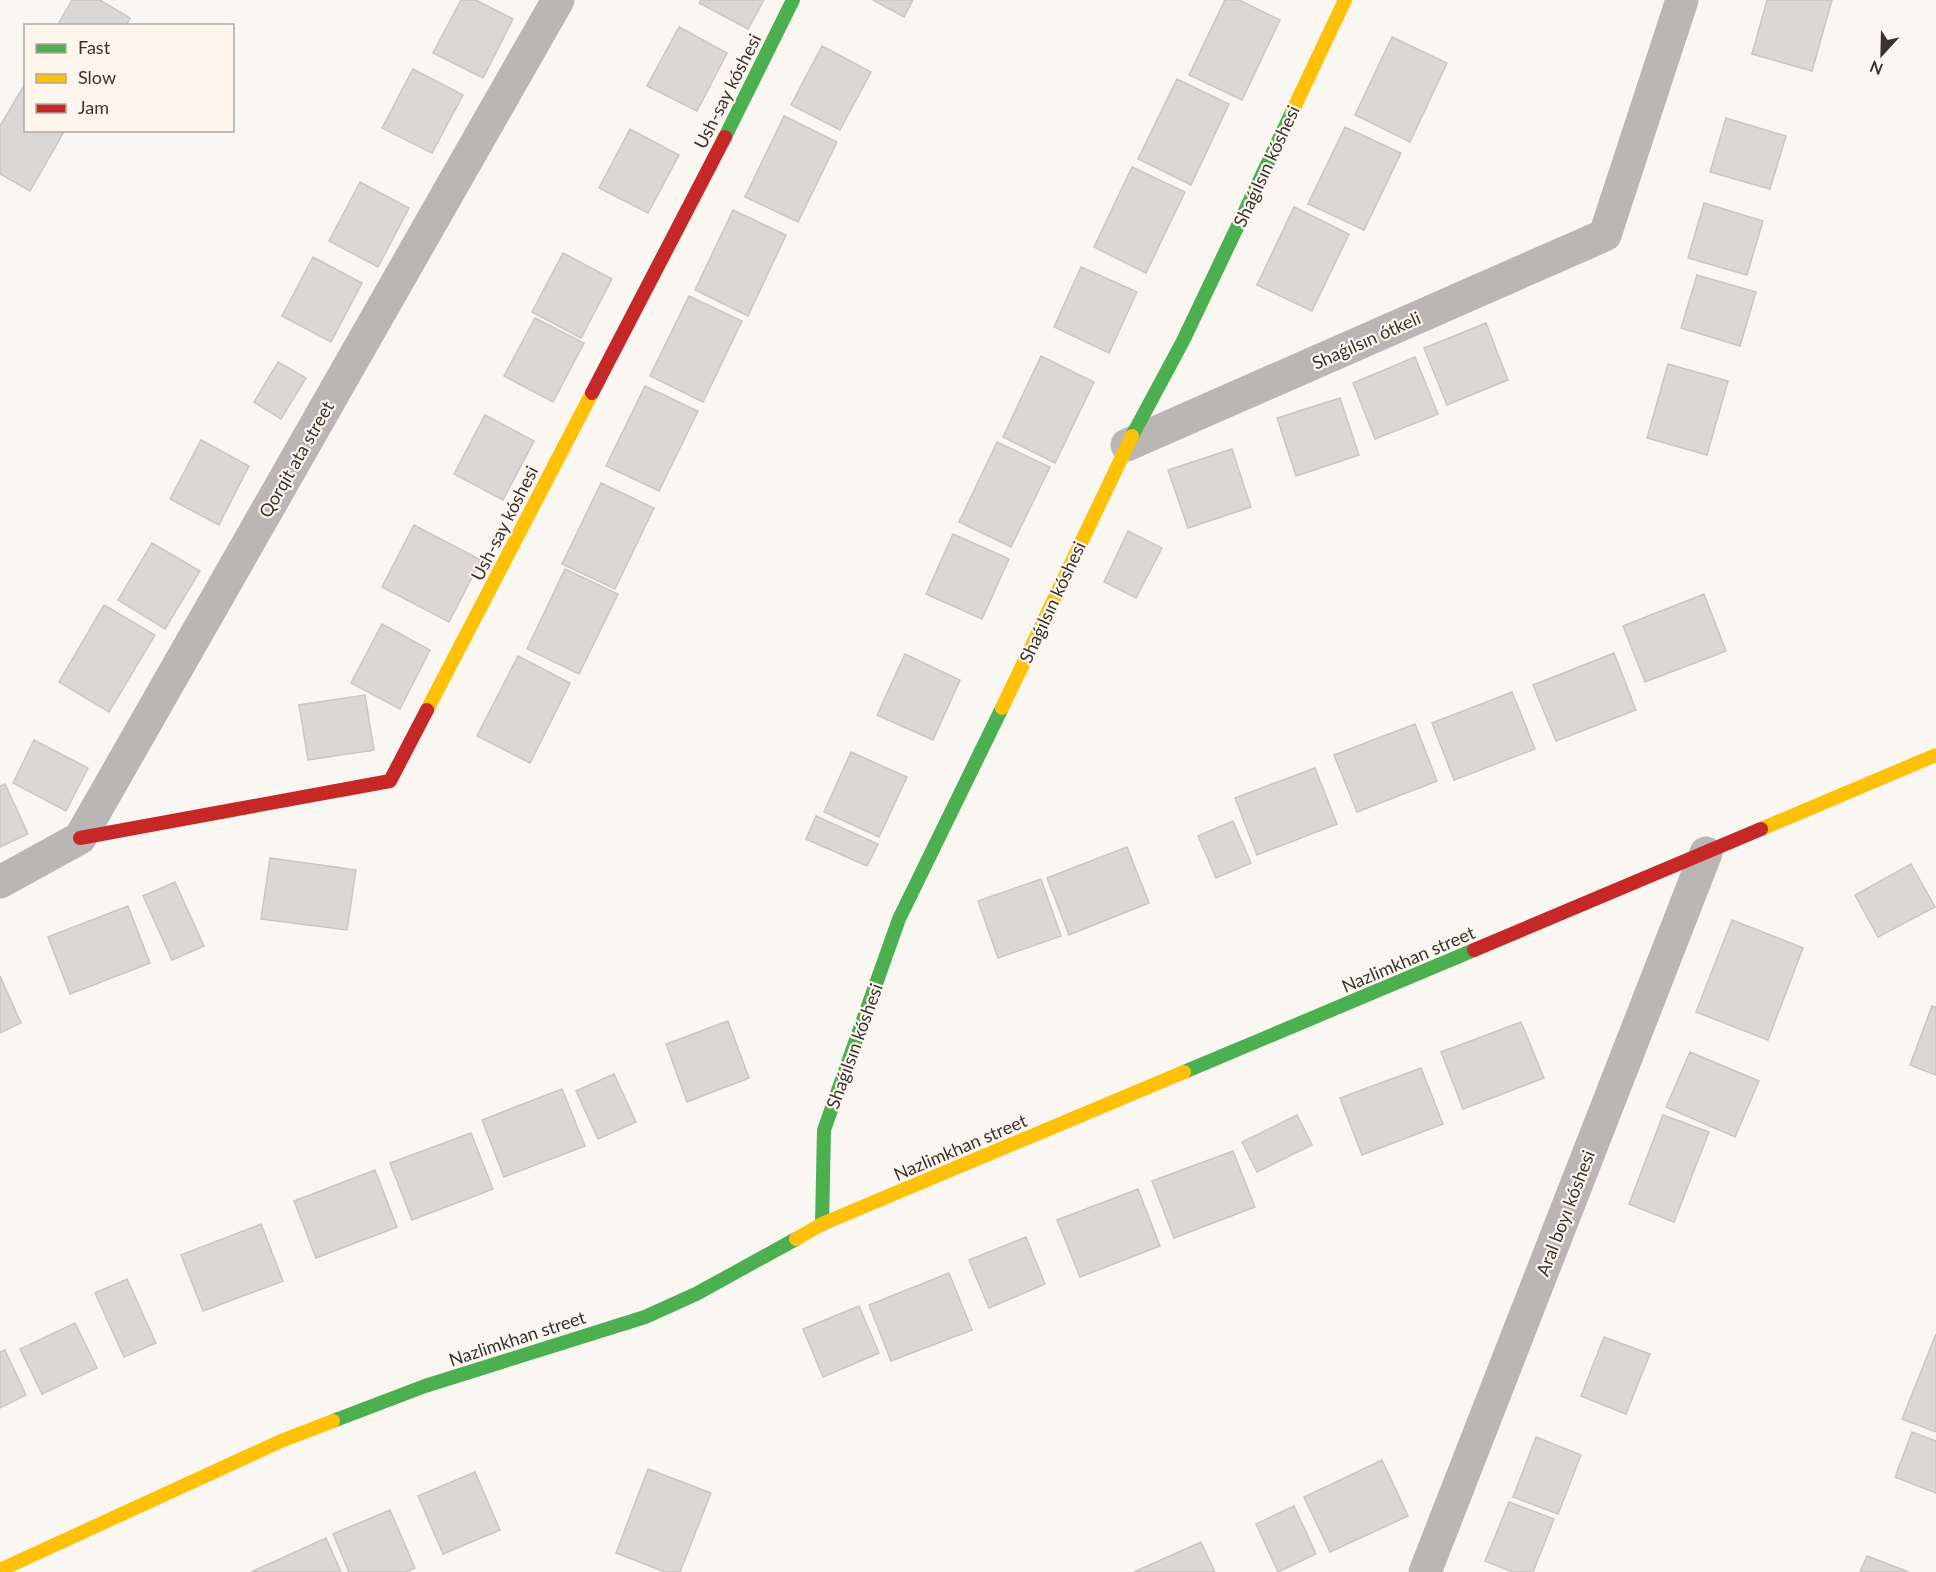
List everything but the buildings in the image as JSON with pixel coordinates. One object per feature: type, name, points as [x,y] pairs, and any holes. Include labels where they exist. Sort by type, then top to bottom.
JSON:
[{"type":"street","name":"Qorqit ata street","points":[[80,838],[558,0]]},
{"type":"street","name":"Ush-say kóshesi","points":[[80,838],[390,781],[715,157],[793,0]]},
{"type":"street","name":"Shaǵılsın kóshesi","points":[[822,1224],[824,1130],[899,919],[1127,445],[1184,341],[1345,0]]},
{"type":"street","name":"Shaǵılsın ótkeli","points":[[1127,445],[1605,235],[1682,0]]},
{"type":"street","name":"Nazlimkhan street","points":[[0,1570],[281,1441],[425,1386],[645,1317],[696,1294],[822,1224],[1936,755]]},
{"type":"street","points":[[0,882],[80,838]]},
{"type":"street","name":"Aral boyı kóshesi","points":[[1423,1571],[1706,853]]},
{"type":"traffic: fast","points":[[725,137],[793,0]]},
{"type":"traffic: fast","points":[[1132,436],[1183,341],[1292,112]]},
{"type":"traffic: fast","points":[[822,1224],[824,1130],[899,919],[1002,708]]},
{"type":"traffic: fast","points":[[1184,1072],[1474,950]]},
{"type":"traffic: fast","points":[[333,1421],[425,1386],[645,1317],[696,1294],[796,1239]]},
{"type":"traffic: slow","points":[[1292,112],[1345,0]]},
{"type":"traffic: slow","points":[[427,710],[592,393]]},
{"type":"traffic: slow","points":[[1002,708],[1132,436]]},
{"type":"traffic: slow","points":[[1761,829],[1936,755]]},
{"type":"traffic: slow","points":[[796,1239],[822,1224],[1184,1072]]},
{"type":"traffic: slow","points":[[0,1570],[281,1441],[333,1421]]},
{"type":"traffic: jam","points":[[592,393],[725,137]]},
{"type":"traffic: jam","points":[[80,838],[390,781],[427,710]]},
{"type":"traffic: jam","points":[[1474,950],[1761,829]]}]
